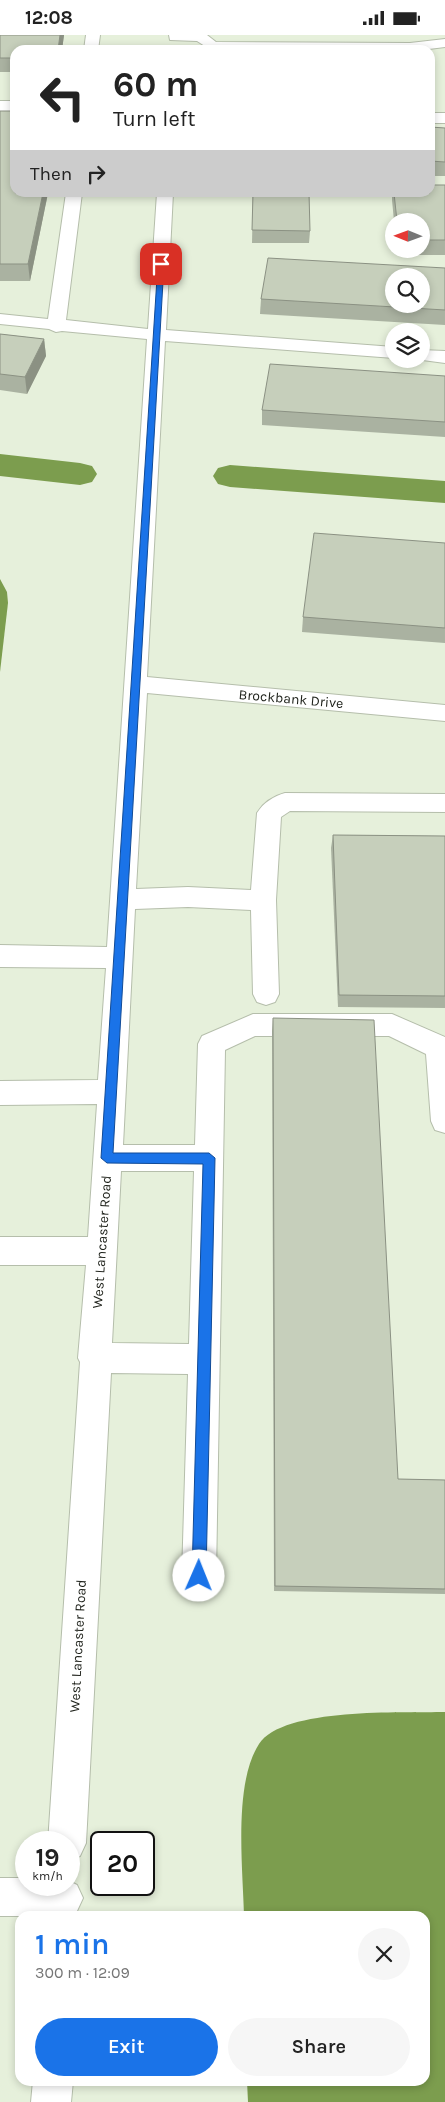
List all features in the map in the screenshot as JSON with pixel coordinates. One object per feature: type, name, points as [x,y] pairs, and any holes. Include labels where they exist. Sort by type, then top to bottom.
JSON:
[{"type":"street","points":[[175,40],[202,36],[211,45]]},
{"type":"street","points":[[422,45],[445,43]]},
{"type":"street","points":[[56,327],[73,197]]},
{"type":"street","name":"West Lancaster Road","points":[[68,1831],[94,1358],[165,197]]},
{"type":"street","points":[[0,319],[56,327],[385,352]]},
{"type":"street","points":[[430,356],[445,357]]},
{"type":"street","name":"Brockbank Drive","points":[[136,684],[445,713]]},
{"type":"street","points":[[266,994],[264,900],[269,813],[285,802],[445,803]]},
{"type":"street","points":[[123,899],[188,897],[264,900]]},
{"type":"street","points":[[0,956],[119,958]]},
{"type":"street","points":[[199,1576],[212,1044],[253,1025],[392,1025],[439,1047],[445,1121]]},
{"type":"street","points":[[0,1093],[111,1092]]},
{"type":"street","points":[[107,1158],[209,1158]]},
{"type":"street","points":[[0,1251],[101,1251]]},
{"type":"street","points":[[94,1358],[204,1359]]},
{"type":"street","points":[[0,1897],[64,1900]]},
{"type":"street","points":[[51,2102],[53,2086]]},
{"type":"shaded area","points":[[0,579],[7,592],[8,603],[0,672]]},
{"type":"shaded area","points":[[445,1712],[445,2102],[248,2102],[247,2086],[430,2086],[430,1911],[244,1911],[241,1851],[243,1804],[251,1761],[259,1744],[272,1732],[292,1724],[317,1718],[374,1713]]},
{"type":"building","points":[[0,35],[60,35],[59,45],[10,45],[10,58],[0,58]]},
{"type":"building","points":[[0,111],[10,111],[10,197],[42,197],[28,264],[0,264]]},
{"type":"building","points":[[435,127],[445,128],[445,162],[435,161]]},
{"type":"building","points":[[435,185],[445,185],[445,240],[430,240],[430,213],[396,213],[394,197],[435,197]]},
{"type":"building","points":[[253,197],[309,197],[310,231],[252,230]]},
{"type":"building","points":[[268,258],[445,268],[445,310],[430,309],[430,268],[385,268],[385,306],[261,299]]},
{"type":"building","points":[[0,334],[44,339],[25,377],[0,374]]},
{"type":"building","points":[[270,364],[445,376],[445,422],[262,410]]},
{"type":"building","points":[[314,533],[445,543],[445,628],[303,617]]},
{"type":"building","points":[[333,835],[445,836],[445,996],[339,995]]},
{"type":"building","points":[[273,1018],[374,1020],[398,1479],[445,1480],[445,1589],[275,1586]]},
{"type":"waterway","points":[[0,465],[80,474]]},
{"type":"waterway","points":[[230,476],[445,492]]},
{"type":"route","points":[[161,264],[107,1158],[209,1158],[199,1576]]}]
